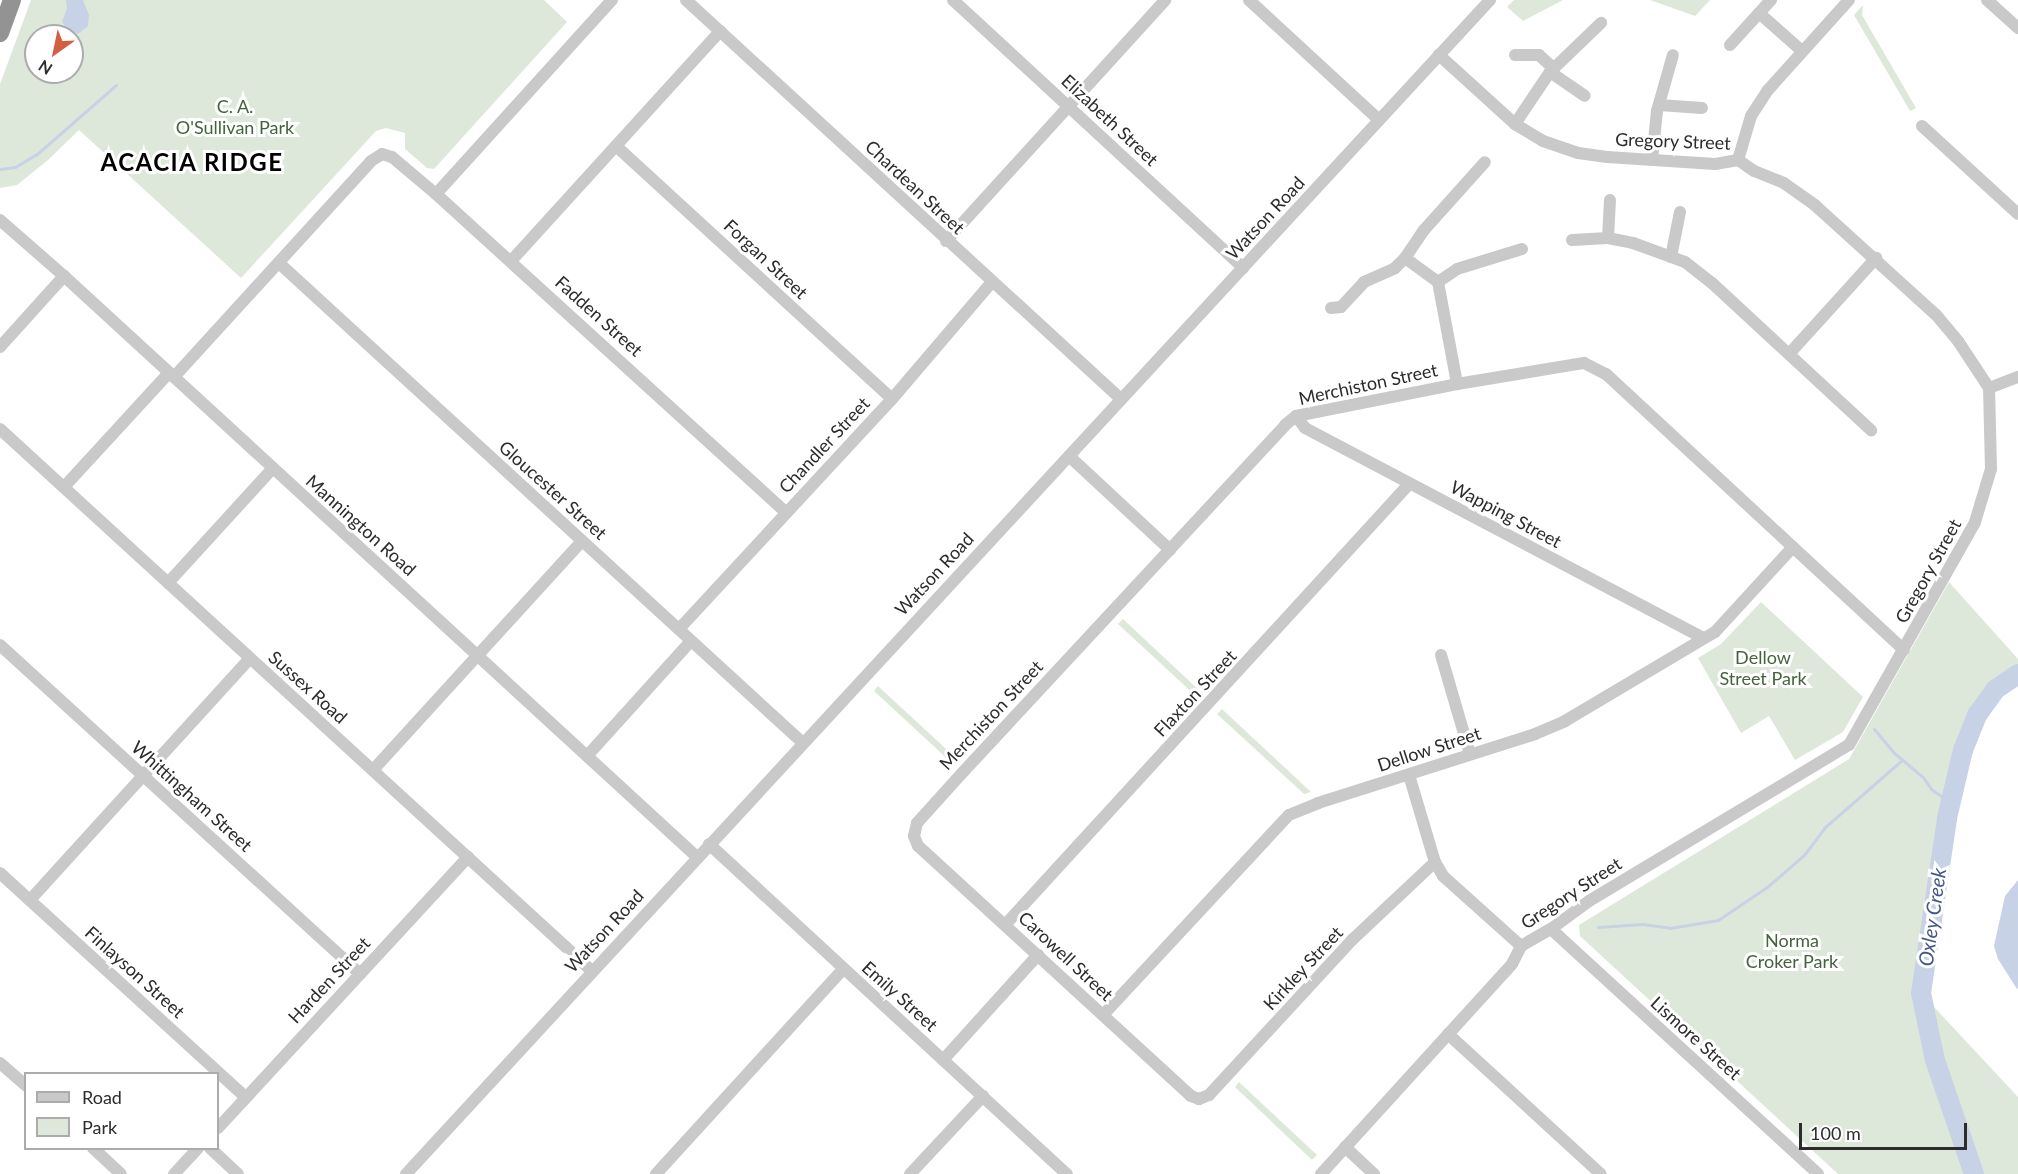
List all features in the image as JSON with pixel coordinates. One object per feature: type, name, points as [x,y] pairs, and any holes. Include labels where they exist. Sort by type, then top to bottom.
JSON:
[{"type":"highway","points":[[0,33],[12,0]]},
{"type":"street","points":[[436,194],[612,0]]},
{"type":"street","name":"Chardean Street","points":[[686,0],[946,241],[1121,399]]},
{"type":"street","name":"Elizabeth Street","points":[[953,0],[1243,268]]},
{"type":"street","points":[[946,241],[1165,0]]},
{"type":"street","points":[[1250,0],[1380,120]]},
{"type":"street","name":"Watson Road","points":[[412,1172],[592,971],[1490,0]]},
{"type":"street","points":[[1730,45],[1771,0]]},
{"type":"street","points":[[1738,160],[1751,116],[1768,90],[1849,0]]},
{"type":"street","points":[[1987,0],[2018,28]]},
{"type":"street","points":[[1759,13],[1802,51]]},
{"type":"street","points":[[1515,124],[1552,70],[1600,23]]},
{"type":"street","points":[[511,261],[720,31]]},
{"type":"street","name":"Gregory Street","points":[[1321,1174],[1512,964],[1521,946],[1551,929],[1588,901],[1849,745],[1975,522],[1985,498],[1991,469],[1989,388],[1958,341],[1935,314],[1815,205],[1784,183],[1754,171],[1738,160],[1715,164],[1578,153],[1544,141],[1515,124],[1439,55]]},
{"type":"street","points":[[1515,55],[1539,55],[1552,70],[1585,96]]},
{"type":"street","points":[[1652,160],[1659,105],[1673,55]]},
{"type":"street","points":[[1659,105],[1702,108]]},
{"type":"street","points":[[1922,126],[2018,214]]},
{"type":"street","name":"Forgan Street","points":[[616,146],[892,399]]},
{"type":"street","name":"Fadden Street","points":[[280,264],[371,161],[382,154],[392,157],[511,261],[786,512]]},
{"type":"street","points":[[1331,308],[1341,307],[1364,282],[1395,268],[1405,258],[1424,230],[1485,162]]},
{"type":"street","points":[[1608,238],[1610,200]]},
{"type":"street","points":[[1671,257],[1680,212]]},
{"type":"street","name":"Mannington Road","points":[[0,220],[64,276],[697,857]]},
{"type":"street","points":[[1572,240],[1608,238],[1633,243],[1685,262],[1712,283],[1871,430]]},
{"type":"street","points":[[1438,282],[1457,269],[1521,249]]},
{"type":"street","points":[[1405,258],[1438,282],[1457,384]]},
{"type":"street","points":[[1789,354],[1876,258]]},
{"type":"street","points":[[64,487],[280,264]]},
{"type":"street","name":"Gloucester Street","points":[[280,264],[803,742]]},
{"type":"street","points":[[0,347],[64,276]]},
{"type":"street","name":"Chandler Street","points":[[679,629],[892,399],[992,282]]},
{"type":"street","name":"Merchiston Street","points":[[914,836],[917,823],[1285,425],[1296,416],[1457,384],[1584,363],[1606,374],[1791,548],[1904,650]]},
{"type":"street","points":[[1989,388],[2018,377]]},
{"type":"street","name":"Wapping Street","points":[[1296,416],[1305,428],[1704,638]]},
{"type":"street","name":"Sussex Road","points":[[0,429],[592,971]]},
{"type":"street","points":[[1069,456],[1170,550]]},
{"type":"street","points":[[168,583],[272,469]]},
{"type":"street","name":"Flaxton Street","points":[[1005,925],[1410,483]]},
{"type":"street","points":[[372,770],[582,541]]},
{"type":"street","name":"Dellow Street","points":[[1103,1015],[1289,815],[1318,803],[1535,734],[1565,721],[1715,632],[1791,548]]},
{"type":"street","points":[[587,756],[691,641]]},
{"type":"street","name":"Whittingham Street","points":[[0,645],[360,974]]},
{"type":"street","points":[[1441,656],[1470,754]]},
{"type":"street","points":[[30,900],[250,658]]},
{"type":"street","points":[[1409,775],[1435,862],[1443,876],[1521,946]]},
{"type":"street","name":"Carowell Street","points":[[914,836],[918,846],[1191,1096],[1199,1099]]},
{"type":"street","name":"Emily Street","points":[[709,844],[1067,1174]]},
{"type":"street","name":"Harden Street","points":[[219,1127],[468,857]]},
{"type":"street","name":"Kirkley Street","points":[[1199,1099],[1209,1095],[1352,940],[1435,862]]},
{"type":"street","name":"Finlayson Street","points":[[0,873],[218,1072]]},
{"type":"street","name":"Lismore Street","points":[[1551,929],[1818,1174]]},
{"type":"street","points":[[943,1060],[1038,955]]},
{"type":"street","points":[[656,1174],[843,969]]},
{"type":"street","points":[[1448,1034],[1601,1174]]},
{"type":"street","points":[[0,1063],[24,1084]]},
{"type":"street","name":"Finlayson Street","points":[[219,1073],[246,1098]]},
{"type":"street","points":[[910,1174],[983,1096]]},
{"type":"street","points":[[1345,1147],[1374,1174]]},
{"type":"street","points":[[94,1150],[121,1174]]},
{"type":"street","points":[[174,1174],[197,1150]]},
{"type":"street","points":[[211,1150],[238,1174]]},
{"type":"green space","name":"C. A. O'Sullivan Park","points":[[31,0],[544,0],[567,22],[434,169],[427,168],[405,149],[405,133],[386,128],[376,131],[241,278],[79,130],[48,160],[17,185],[0,188],[0,84]]},
{"type":"green space","points":[[1514,0],[1563,0],[1523,21],[1507,7]]},
{"type":"green space","points":[[1650,0],[1710,0],[1695,16]]},
{"type":"green space","points":[[1863,5],[1862,15],[1916,108],[1910,111],[1854,15]]},
{"type":"green space","name":"Norma Croker Park","points":[[1949,582],[2018,659],[2018,674],[1997,689],[1977,715],[1963,750],[1947,818],[1921,993],[2018,1097],[2018,1174],[1838,1174],[1580,936],[1579,925],[1849,759]]},
{"type":"green space","name":"Dellow Street Park","points":[[1761,602],[1863,697],[1843,732],[1795,760],[1769,716],[1741,733],[1698,658],[1721,644]]},
{"type":"green space","points":[[1123,619],[1201,692],[1197,697],[1118,624]]},
{"type":"green space","points":[[878,686],[957,759],[953,764],[874,691]]},
{"type":"green space","points":[[1222,709],[1311,792],[1304,794],[1217,714]]},
{"type":"green space","points":[[1239,1082],[1317,1155],[1312,1160],[1235,1087]]},
{"type":"water","points":[[66,0],[83,0],[89,15],[88,26],[84,29],[84,24],[64,24],[62,22],[67,8]]},
{"type":"water","points":[[2018,880],[2017,989],[1998,959],[1994,946],[2005,896]]},
{"type":"waterway","points":[[0,169],[15,167],[37,154],[116,85]]},
{"type":"waterway","name":"Oxley Creek","points":[[1974,1174],[1935,1060],[1921,993],[1947,818],[1963,750],[1977,715],[1996,689],[2018,674]]},
{"type":"waterway","points":[[1874,729],[1893,752],[1923,777],[1931,789],[1951,803]]},
{"type":"waterway","points":[[1598,927],[1643,924],[1670,928],[1718,920],[1767,887],[1804,855],[1824,828],[1902,760]]},
{"type":"district","name":"ACACIA RIDGE","points":[[192,162]]}]
